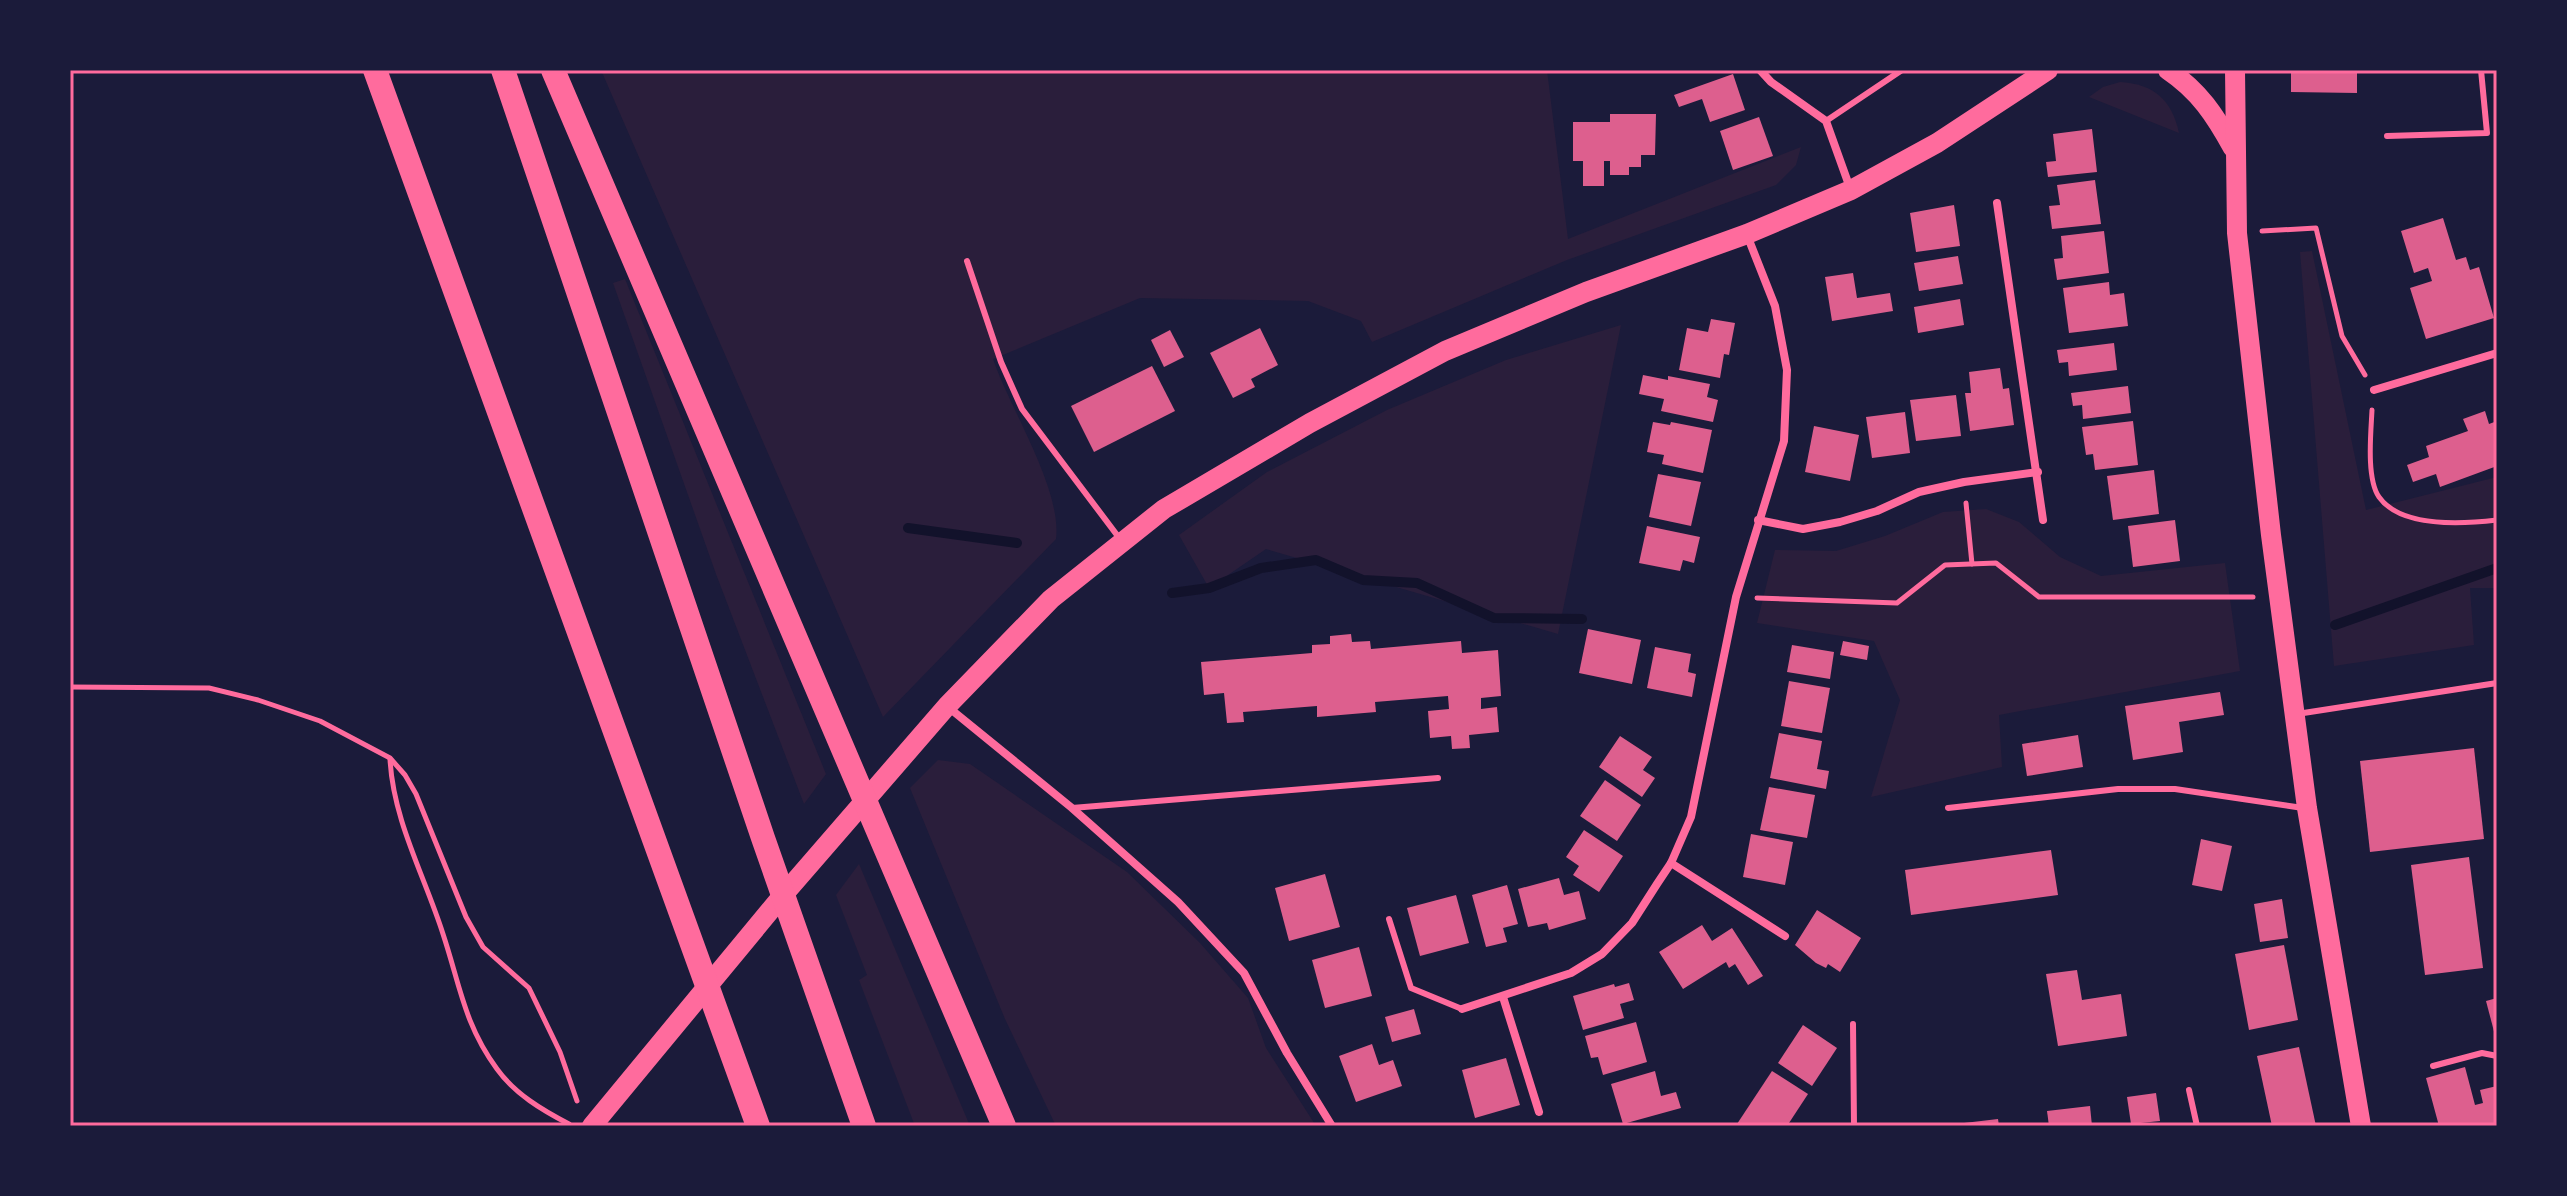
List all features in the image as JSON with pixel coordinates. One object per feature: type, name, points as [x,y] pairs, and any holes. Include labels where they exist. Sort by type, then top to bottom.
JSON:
[{"type":"highway","points":[[375,70],[758,1126]]},
{"type":"highway","points":[[503,70],[763,838],[864,1126]]},
{"type":"highway","points":[[553,70],[1004,1126]]},
{"type":"main road","points":[[586,1119],[947,706],[1051,599],[1164,509],[1310,423],[1445,351],[1586,292],[1747,234],[1851,190],[1937,143],[2048,70]]},
{"type":"main road","points":[[2168,70],[2191,86],[2214,112],[2235,151]]},
{"type":"main road","points":[[2235,70],[2237,233],[2278,597],[2307,808],[2361,1126]]},
{"type":"street","points":[[1760,70],[1771,82],[1826,121],[1851,190]]},
{"type":"street","points":[[1997,203],[2043,520]]},
{"type":"street","points":[[1462,1009],[1571,973],[1602,954],[1632,923],[1671,863],[1691,817],[1736,597],[1784,441],[1787,370],[1775,306],[1747,234]]},
{"type":"street","points":[[2374,390],[2497,353]]},
{"type":"street","points":[[1758,520],[1803,529],[1877,511],[1919,492],[1964,482],[2038,472]]},
{"type":"street","points":[[947,706],[1072,808],[1178,902],[1244,973],[1287,1053],[1332,1126]]},
{"type":"street","points":[[1671,863],[1785,936]]},
{"type":"street","points":[[1503,997],[1539,1112]]},
{"type":"lane","points":[[1826,121],[1902,70]]},
{"type":"lane","points":[[2387,136],[2487,133],[2481,70]]},
{"type":"lane","points":[[967,261],[1001,362],[1022,409],[1122,542]]},
{"type":"lane","points":[[2294,714],[2497,683]]},
{"type":"lane","points":[[1072,808],[1438,778]]},
{"type":"lane","points":[[1948,808],[2118,789],[2175,789],[2307,808]]},
{"type":"lane","points":[[1389,919],[1411,988],[1462,1009]]},
{"type":"lane","points":[[1853,1024],[1854,1126]]},
{"type":"lane","points":[[2433,1066],[2482,1053],[2497,1056]]},
{"type":"lane","points":[[2189,1090],[2197,1126]]},
{"type":"path","points":[[2237,233],[2316,228],[2342,336],[2374,390],[2369,457],[2378,496],[2399,514],[2443,524],[2497,520]]},
{"type":"path","points":[[1964,482],[1972,564]]},
{"type":"path","points":[[1736,597],[1897,603],[1945,565],[1996,563],[2039,597],[2278,597]]},
{"type":"path","points":[[70,687],[209,688],[258,700],[320,721],[390,758],[416,794],[466,917],[483,947],[529,988],[543,1011],[586,1119]]},
{"type":"path","points":[[390,758],[392,785],[403,822],[444,937],[455,982],[473,1032],[499,1072],[536,1108],[574,1126]]},
{"type":"shaded area","points":[[601,70],[1547,70],[1568,239],[1801,147],[1796,165],[1776,185],[1567,260],[1372,342],[1361,321],[1308,301],[1140,298],[993,359],[1043,473],[1056,519],[1056,539],[883,717]]},
{"type":"shaded area","points":[[2120,82],[2143,86],[2160,96],[2172,111],[2179,133],[2089,97],[2103,87]]},
{"type":"shaded area","points":[[2312,251],[2366,510],[2497,477],[2497,588],[2470,588],[2474,645],[2334,666],[2300,252]]},
{"type":"shaded area","points":[[625,279],[826,774],[804,804],[716,574],[613,283]]},
{"type":"shaded area","points":[[1621,325],[1558,634],[1266,549],[1209,588],[1179,535],[1267,472],[1387,410],[1506,360]]},
{"type":"shaded area","points":[[1986,509],[2019,522],[2060,557],[2101,576],[2225,563],[2240,671],[1999,715],[2002,767],[1871,797],[1900,700],[1874,641],[1757,623],[1775,550],[1836,551],[1885,536],[1943,512]]},
{"type":"shaded area","points":[[938,760],[970,764],[1127,872],[1200,943],[1248,998],[1266,1048],[1316,1126],[1056,1126],[1005,1019],[910,788]]},
{"type":"shaded area","points":[[859,864],[970,1126],[915,1126],[859,980],[867,975],[836,895]]},
{"type":"building","points":[[2291,70],[2357,70],[2357,93],[2291,92]]},
{"type":"building","points":[[1733,74],[1745,110],[1710,122],[1702,99],[1679,107],[1674,95]]},
{"type":"building","points":[[1610,114],[1656,114],[1655,155],[1641,155],[1641,167],[1629,167],[1629,175],[1610,175],[1610,161],[1604,161],[1604,186],[1583,186],[1583,161],[1573,161],[1573,122],[1610,122]]},
{"type":"building","points":[[1759,117],[1773,156],[1733,170],[1720,131]]},
{"type":"building","points":[[2092,129],[2097,172],[2048,177],[2046,162],[2056,161],[2053,134]]},
{"type":"building","points":[[2095,180],[2101,224],[2052,229],[2049,206],[2060,205],[2057,185]]},
{"type":"building","points":[[1954,205],[1960,246],[1916,252],[1910,213]]},
{"type":"building","points":[[2443,218],[2456,260],[2466,257],[2470,270],[2479,267],[2494,318],[2426,339],[2410,288],[2432,281],[2428,268],[2414,273],[2401,231]]},
{"type":"building","points":[[2104,231],[2109,273],[2057,280],[2054,259],[2063,258],[2061,236]]},
{"type":"building","points":[[1958,256],[1963,284],[1919,291],[1914,263]]},
{"type":"building","points":[[1853,273],[1857,298],[1890,293],[1893,311],[1832,321],[1825,277]]},
{"type":"building","points":[[2109,282],[2110,295],[2124,293],[2128,326],[2069,333],[2063,288]]},
{"type":"building","points":[[1960,299],[1964,325],[1918,333],[1914,307]]},
{"type":"building","points":[[1711,319],[1735,323],[1729,355],[1724,354],[1720,378],[1679,370],[1687,328],[1708,332]]},
{"type":"building","points":[[1260,328],[1278,365],[1251,379],[1255,387],[1233,398],[1210,353]]},
{"type":"building","points":[[1170,330],[1184,357],[1164,367],[1151,340]]},
{"type":"building","points":[[2114,343],[2117,370],[2069,376],[2068,362],[2059,363],[2057,350]]},
{"type":"building","points":[[1152,366],[1175,411],[1094,452],[1071,406]]},
{"type":"building","points":[[2000,368],[2003,389],[2009,388],[2014,425],[1970,431],[1965,393],[1971,393],[1969,372]]},
{"type":"building","points":[[1643,375],[1710,384],[1707,397],[1718,400],[1713,422],[1661,411],[1664,399],[1639,394]]},
{"type":"building","points":[[2128,386],[2131,413],[2083,419],[2082,405],[2073,406],[2071,393]]},
{"type":"building","points":[[1956,395],[1961,436],[1916,441],[1910,400]]},
{"type":"building","points":[[2485,411],[2489,424],[2497,421],[2497,466],[2440,487],[2436,474],[2413,482],[2407,465],[2429,457],[2426,446],[2468,431],[2463,419]]},
{"type":"building","points":[[1905,412],[1910,453],[1872,458],[1866,417]]},
{"type":"building","points":[[2133,421],[2138,465],[2095,470],[2093,454],[2086,455],[2082,427]]},
{"type":"building","points":[[1653,422],[1670,425],[1671,422],[1712,430],[1703,473],[1662,464],[1664,455],[1647,452]]},
{"type":"building","points":[[1814,426],[1859,435],[1850,481],[1805,472]]},
{"type":"building","points":[[2154,470],[2159,514],[2113,520],[2107,476]]},
{"type":"building","points":[[1658,474],[1701,482],[1691,526],[1649,517]]},
{"type":"building","points":[[2175,520],[2180,561],[2133,567],[2128,526]]},
{"type":"building","points":[[1647,526],[1700,537],[1694,563],[1683,560],[1680,571],[1639,563]]},
{"type":"building","points":[[1588,629],[1641,640],[1632,684],[1579,673]]},
{"type":"building","points":[[1351,634],[1352,642],[1370,641],[1371,649],[1461,641],[1462,653],[1498,650],[1501,696],[1481,698],[1481,709],[1497,707],[1499,732],[1469,735],[1470,748],[1452,749],[1451,736],[1430,738],[1428,711],[1449,709],[1448,696],[1375,702],[1376,712],[1317,717],[1317,706],[1243,712],[1244,722],[1227,723],[1224,693],[1204,695],[1201,662],[1312,653],[1312,645],[1330,644],[1330,636]]},
{"type":"building","points":[[1843,641],[1869,646],[1867,660],[1840,655]]},
{"type":"building","points":[[1792,645],[1834,652],[1830,679],[1787,672]]},
{"type":"building","points":[[1655,647],[1691,654],[1688,672],[1696,674],[1692,697],[1647,688]]},
{"type":"building","points":[[1789,681],[1830,688],[1822,733],[1781,726]]},
{"type":"building","points":[[2220,692],[2224,715],[2179,722],[2183,752],[2133,760],[2125,706]]},
{"type":"building","points":[[1779,733],[1822,741],[1817,769],[1829,771],[1826,789],[1770,778]]},
{"type":"building","points":[[2078,735],[2083,767],[2027,776],[2022,744]]},
{"type":"building","points":[[1620,736],[1652,757],[1643,770],[1655,778],[1642,797],[1599,767]]},
{"type":"building","points":[[2474,748],[2484,839],[2370,852],[2360,761]]},
{"type":"building","points":[[1605,780],[1641,805],[1617,841],[1580,816]]},
{"type":"building","points":[[1769,787],[1815,795],[1807,838],[1760,830]]},
{"type":"building","points":[[1584,830],[1623,856],[1599,892],[1573,875],[1579,866],[1566,857]]},
{"type":"building","points":[[1751,834],[1793,842],[1785,885],[1743,877]]},
{"type":"building","points":[[2201,839],[2232,846],[2222,891],[2192,885]]},
{"type":"building","points":[[2051,850],[2058,895],[1911,915],[1905,870]]},
{"type":"building","points":[[2469,857],[2483,968],[2425,975],[2411,865]]},
{"type":"building","points":[[1325,874],[1340,927],[1289,941],[1275,888]]},
{"type":"building","points":[[1559,878],[1564,895],[1579,891],[1586,919],[1549,930],[1547,923],[1528,927],[1518,889]]},
{"type":"building","points":[[1507,885],[1518,924],[1503,928],[1507,942],[1486,947],[1472,895]]},
{"type":"building","points":[[1456,895],[1469,943],[1420,956],[1407,908]]},
{"type":"building","points":[[2282,899],[2288,938],[2260,942],[2254,904]]},
{"type":"building","points":[[1817,910],[1861,938],[1840,972],[1828,964],[1826,968],[1816,963],[1795,945]]},
{"type":"building","points":[[1702,925],[1712,941],[1732,928],[1763,976],[1748,985],[1735,964],[1729,968],[1726,962],[1683,989],[1659,952]]},
{"type":"building","points":[[2284,945],[2298,1020],[2249,1030],[2235,954]]},
{"type":"building","points":[[1359,947],[1372,996],[1325,1008],[1312,960]]},
{"type":"building","points":[[2077,970],[2082,1000],[2121,994],[2127,1036],[2058,1046],[2046,974]]},
{"type":"building","points":[[1629,983],[1634,1000],[1620,1004],[1624,1018],[1583,1030],[1573,996],[1614,984],[1615,987]]},
{"type":"building","points":[[2497,998],[2497,1039],[2496,1039],[2486,1001]]},
{"type":"building","points":[[1414,1009],[1421,1034],[1392,1042],[1385,1017]]},
{"type":"building","points":[[1636,1022],[1647,1062],[1603,1075],[1598,1057],[1591,1058],[1585,1036]]},
{"type":"building","points":[[1803,1025],[1837,1048],[1812,1086],[1778,1063]]},
{"type":"building","points":[[1372,1044],[1379,1065],[1393,1060],[1402,1086],[1356,1102],[1339,1056]]},
{"type":"building","points":[[2299,1047],[2316,1126],[2272,1126],[2257,1056]]},
{"type":"building","points":[[1506,1058],[1520,1105],[1475,1118],[1462,1070]]},
{"type":"building","points":[[2465,1067],[2475,1105],[2483,1103],[2480,1090],[2497,1086],[2497,1126],[2439,1126],[2426,1078]]},
{"type":"building","points":[[1655,1071],[1661,1096],[1676,1092],[1681,1108],[1623,1124],[1611,1084]]},
{"type":"building","points":[[1772,1071],[1808,1094],[1787,1126],[1737,1124]]},
{"type":"building","points":[[2156,1093],[2160,1121],[2131,1124],[2127,1097]]},
{"type":"building","points":[[2090,1106],[2092,1126],[2049,1126],[2047,1111]]},
{"type":"building","points":[[1998,1119],[1999,1126],[1964,1126],[1964,1123]]},
{"type":"waterway","points":[[908,528],[1017,543]]},
{"type":"waterway","points":[[1172,593],[1209,588],[1261,568],[1316,560],[1363,580],[1417,583],[1494,618],[1582,619]]},
{"type":"waterway","points":[[2335,625],[2497,568]]}]
